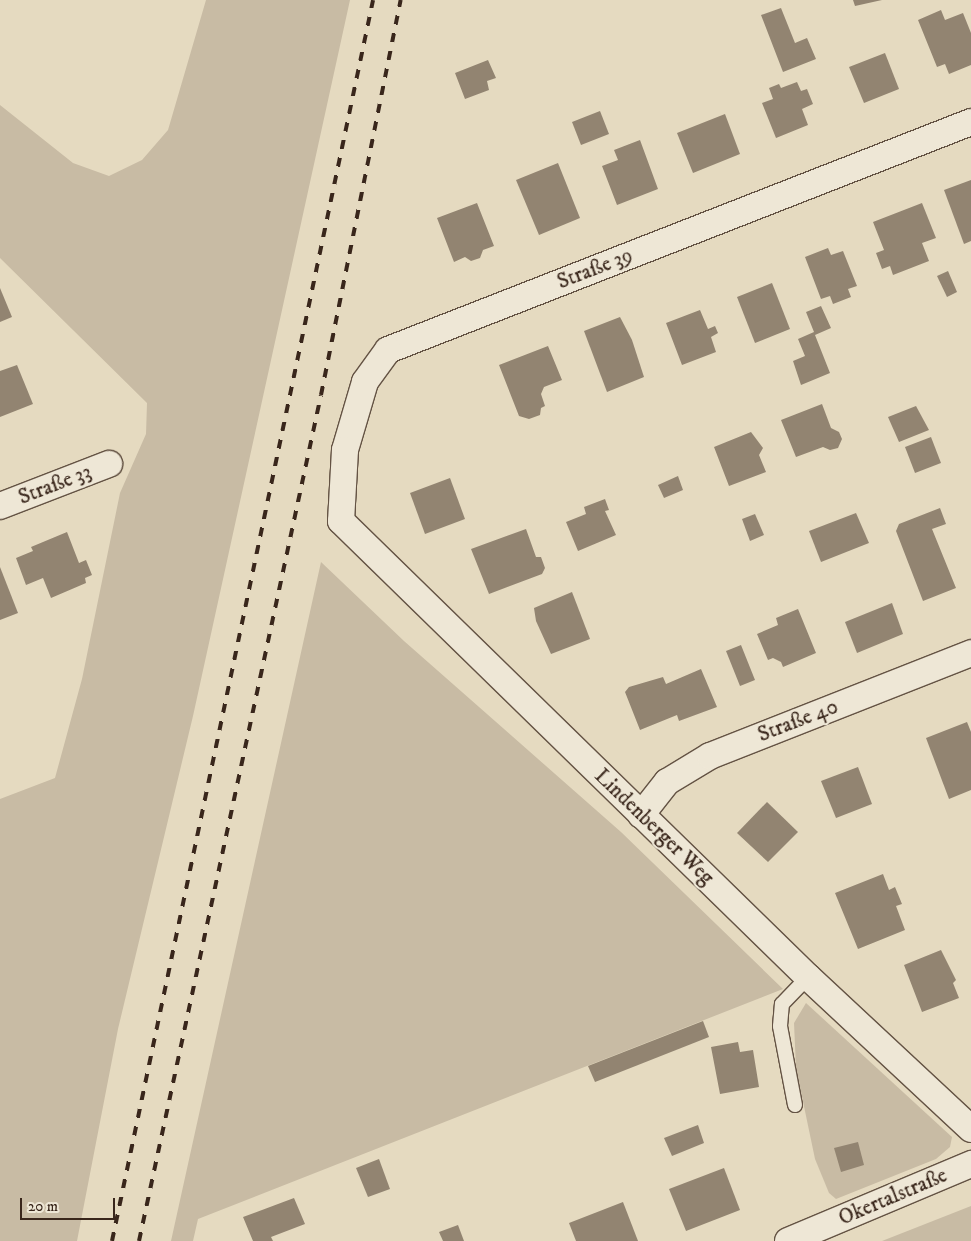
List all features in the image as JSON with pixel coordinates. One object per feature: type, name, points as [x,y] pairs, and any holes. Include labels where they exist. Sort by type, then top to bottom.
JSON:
[{"type":"street","name":"Straße 39","points":[[340,521],[345,450],[365,382],[388,350],[971,122]]},
{"type":"street","name":"Straße 33","points":[[0,506],[109,464]]},
{"type":"street","name":"Lindenberger Weg","points":[[340,521],[808,977],[971,1129]]},
{"type":"street","name":"Straße 40","points":[[640,815],[667,782],[710,756],[971,653]]},
{"type":"street","name":"Okertalstraße","points":[[788,1241],[971,1164]]},
{"type":"lane","points":[[795,1105],[780,1026],[782,1004],[808,977]]},
{"type":"shaded area","points":[[206,0],[350,0],[193,716],[118,1029],[77,1241],[0,1241],[0,799],[55,778],[82,679],[120,493],[146,434],[147,403],[0,258],[0,105],[73,163],[109,176],[142,160],[168,130]]},
{"type":"shaded area","points":[[321,562],[404,641],[621,832],[783,989],[198,1219],[193,1241],[171,1241]]},
{"type":"shaded area","points":[[806,1003],[952,1137],[950,1147],[936,1159],[836,1199],[829,1193],[815,1159],[796,1068],[794,1023]]},
{"type":"shaded area","points":[[971,1206],[971,1241],[882,1241]]},
{"type":"building","points":[[853,0],[882,0],[855,6]]},
{"type":"building","points":[[781,8],[795,43],[807,38],[816,59],[783,72],[761,15]]},
{"type":"building","points":[[941,10],[945,20],[963,13],[971,33],[971,65],[949,74],[945,64],[937,67],[918,20]]},
{"type":"building","points":[[885,53],[899,89],[864,103],[849,67]]},
{"type":"building","points":[[488,60],[496,78],[487,81],[489,90],[465,99],[455,73]]},
{"type":"building","points":[[797,82],[801,91],[807,89],[813,104],[802,109],[808,125],[776,138],[762,103],[773,99],[769,88],[779,84],[781,88]]},
{"type":"building","points":[[600,111],[609,134],[581,145],[572,122]]},
{"type":"building","points":[[725,114],[740,154],[693,173],[677,133]]},
{"type":"building","points":[[640,140],[658,189],[617,205],[602,166],[618,160],[614,150]]},
{"type":"building","points":[[558,163],[580,218],[539,235],[516,180]]},
{"type":"building","points":[[971,180],[971,241],[964,244],[944,190]]},
{"type":"building","points":[[477,203],[494,246],[483,250],[480,258],[471,261],[465,257],[454,262],[437,218]]},
{"type":"building","points":[[922,203],[936,238],[922,243],[929,261],[893,275],[890,266],[882,269],[876,253],[884,250],[873,222]]},
{"type":"building","points":[[828,248],[831,255],[843,251],[857,286],[848,289],[851,297],[833,304],[830,296],[821,299],[805,257]]},
{"type":"building","points":[[948,271],[957,292],[947,297],[937,276]]},
{"type":"building","points":[[772,283],[790,329],[755,343],[737,297]]},
{"type":"building","points":[[0,288],[12,317],[0,322]]},
{"type":"building","points":[[821,306],[831,328],[815,335],[830,373],[801,385],[793,361],[805,356],[798,339],[814,332],[806,312]]},
{"type":"building","points":[[700,310],[708,329],[715,326],[718,333],[711,337],[716,352],[682,365],[666,323]]},
{"type":"building","points":[[620,317],[632,340],[644,377],[607,392],[584,331]]},
{"type":"building","points":[[548,346],[562,380],[544,387],[541,394],[545,406],[541,408],[540,415],[529,419],[519,416],[499,365]]},
{"type":"building","points":[[17,365],[33,404],[0,417],[0,371]]},
{"type":"building","points":[[822,404],[831,428],[839,432],[842,439],[838,448],[830,450],[823,447],[796,457],[781,420]]},
{"type":"building","points":[[916,406],[929,430],[899,442],[888,417]]},
{"type":"building","points":[[751,432],[763,448],[759,455],[766,472],[729,486],[714,447]]},
{"type":"building","points":[[931,437],[941,463],[915,473],[905,447]]},
{"type":"building","points":[[678,476],[683,490],[664,498],[658,485]]},
{"type":"building","points":[[450,478],[465,519],[425,534],[410,493]]},
{"type":"building","points":[[605,499],[609,510],[605,511],[616,535],[578,551],[566,522],[586,514],[584,507]]},
{"type":"building","points":[[940,508],[946,524],[932,529],[956,588],[923,601],[896,531],[899,524]]},
{"type":"building","points":[[856,513],[869,543],[821,562],[809,531]]},
{"type":"building","points":[[755,514],[764,535],[750,541],[742,519]]},
{"type":"building","points":[[526,529],[536,557],[541,557],[545,568],[542,574],[489,594],[471,549]]},
{"type":"building","points":[[67,532],[79,563],[86,560],[92,575],[85,578],[86,583],[51,598],[43,578],[26,585],[16,558],[33,551],[31,547]]},
{"type":"building","points":[[0,567],[18,613],[0,620]]},
{"type":"building","points":[[572,592],[590,639],[551,654],[536,621],[534,608]]},
{"type":"building","points":[[892,603],[903,634],[857,653],[845,622]]},
{"type":"building","points":[[798,609],[816,653],[783,667],[781,662],[773,658],[768,660],[757,634],[778,625],[776,618]]},
{"type":"building","points":[[741,645],[755,680],[740,686],[726,651]]},
{"type":"building","points":[[701,669],[717,707],[679,721],[677,715],[640,730],[625,692],[629,687],[663,677],[666,684]]},
{"type":"building","points":[[967,722],[971,732],[971,790],[949,799],[926,738]]},
{"type":"building","points":[[858,767],[872,804],[836,818],[821,781]]},
{"type":"building","points":[[767,802],[798,832],[768,862],[737,833]]},
{"type":"building","points":[[883,874],[889,890],[895,887],[902,904],[896,906],[905,930],[858,949],[835,893]]},
{"type":"building","points":[[941,950],[956,980],[953,983],[959,998],[922,1012],[904,965]]},
{"type":"building","points":[[703,1021],[709,1037],[595,1082],[588,1066]]},
{"type":"building","points":[[738,1042],[740,1052],[753,1050],[759,1087],[720,1094],[711,1047]]},
{"type":"building","points":[[698,1125],[704,1143],[672,1156],[664,1138]]},
{"type":"building","points":[[858,1142],[864,1165],[841,1172],[834,1148]]},
{"type":"building","points":[[379,1159],[390,1189],[368,1197],[356,1168]]},
{"type":"building","points":[[724,1168],[740,1210],[686,1231],[669,1189]]},
{"type":"building","points":[[294,1198],[305,1224],[271,1237],[273,1241],[253,1241],[243,1217]]},
{"type":"building","points":[[623,1202],[638,1241],[576,1241],[569,1223]]},
{"type":"building","points":[[458,1225],[464,1241],[443,1241],[439,1232]]},
{"type":"railway","points":[[112,1241],[373,0]]},
{"type":"railway","points":[[139,1241],[321,395],[401,0]]}]
